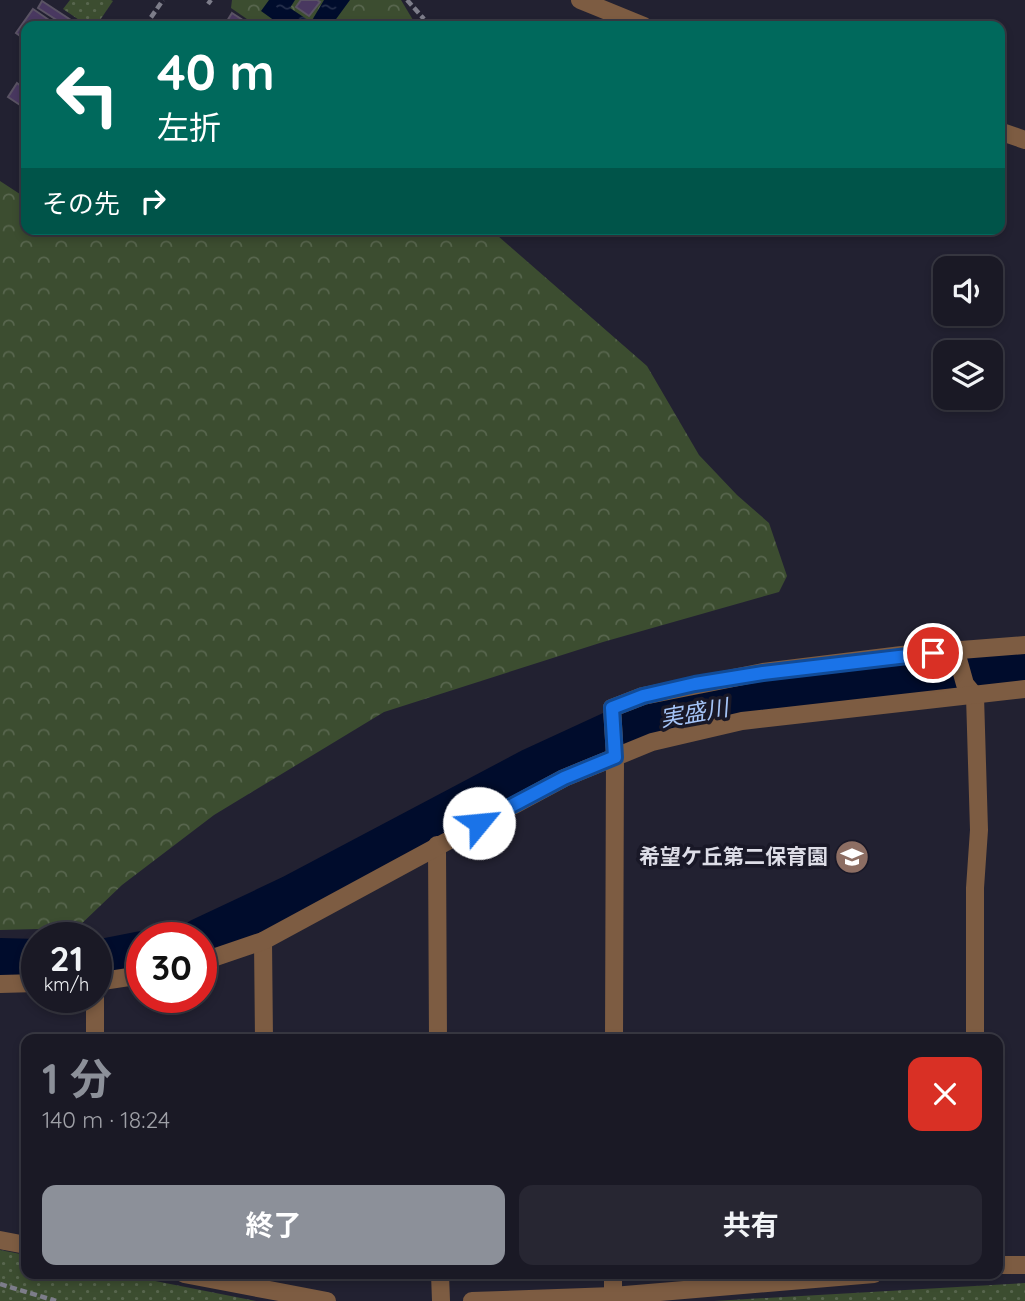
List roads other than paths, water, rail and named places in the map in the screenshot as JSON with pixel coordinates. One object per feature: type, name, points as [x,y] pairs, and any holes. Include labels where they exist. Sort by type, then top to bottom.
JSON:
[{"type":"street","points":[[580,0],[632,21]]},
{"type":"street","points":[[1005,133],[1025,140]]},
{"type":"street","points":[[614,1034],[615,750],[612,708],[643,696],[763,673],[910,654],[1025,645]]},
{"type":"street","points":[[956,652],[970,690],[979,830],[975,888],[975,1034]]},
{"type":"street","points":[[217,957],[263,941],[615,750],[742,721],[970,690],[1025,689]]},
{"type":"street","points":[[437,845],[439,1034]]},
{"type":"street","points":[[263,941],[264,1034]]},
{"type":"street","points":[[0,984],[21,983]]},
{"type":"street","points":[[95,1013],[96,1034]]},
{"type":"street","points":[[0,1240],[21,1244]]},
{"type":"street","points":[[1003,1265],[1025,1265]]},
{"type":"street","points":[[242,1279],[265,1281],[327,1301]]},
{"type":"street","points":[[440,1279],[441,1301]]},
{"type":"street","points":[[613,1279],[613,1298]]},
{"type":"street","points":[[472,1301],[613,1298],[820,1279]]},
{"type":"water","points":[[269,0],[295,0],[290,8],[310,21],[275,21],[261,11]]},
{"type":"water","points":[[324,0],[350,0],[335,21],[312,21]]},
{"type":"waterway","name":"実盛川","points":[[217,932],[292,897],[532,770],[634,723],[823,690],[1025,664]]},
{"type":"waterway","name":"実盛川","points":[[112,959],[126,956]]},
{"type":"waterway","name":"実盛川","points":[[0,960],[21,961]]},
{"type":"place","name":"希望ケ丘第二保育園","points":[[852,857]]}]
